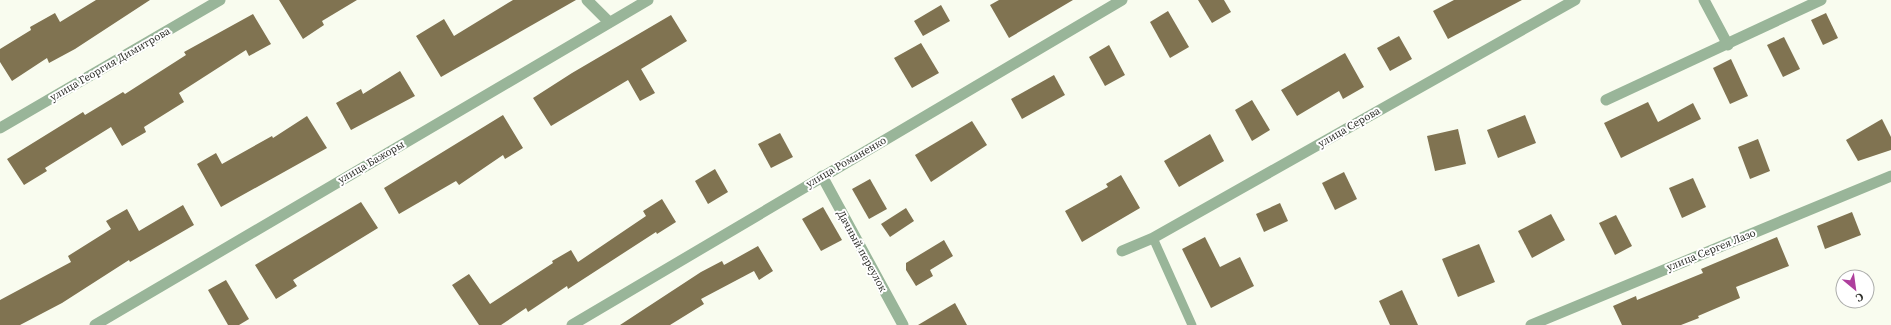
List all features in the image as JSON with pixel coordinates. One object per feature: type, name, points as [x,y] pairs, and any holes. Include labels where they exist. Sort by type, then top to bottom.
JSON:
[{"type":"street","name":"улица Георгия Димитрова","points":[[0,128],[220,0]]},
{"type":"street","points":[[587,0],[609,22]]},
{"type":"street","name":"улица Бажоры","points":[[95,325],[648,0]]},
{"type":"street","name":"улица Романенко","points":[[572,325],[1122,0]]},
{"type":"street","name":"улица Серова","points":[[1122,251],[1153,238],[1574,0]]},
{"type":"street","points":[[1704,0],[1728,45]]},
{"type":"street","points":[[1606,100],[1728,45],[1821,0]]},
{"type":"street","name":"Дачный переулок","points":[[822,176],[903,325]]},
{"type":"street","name":"улица Сергея Лазо","points":[[1531,325],[1891,176]]},
{"type":"lane","points":[[1153,238],[1192,325]]},
{"type":"building","points":[[96,0],[150,0],[75,49],[49,63],[47,58],[12,81],[0,62],[0,49],[31,30],[30,27],[55,13],[60,22]]},
{"type":"building","points":[[279,0],[357,0],[322,21],[324,25],[303,39]]},
{"type":"building","points":[[513,0],[576,0],[441,77],[416,36],[444,19],[454,36]]},
{"type":"building","points":[[999,0],[1073,0],[1009,38],[990,5]]},
{"type":"building","points":[[1198,0],[1224,0],[1231,12],[1212,23]]},
{"type":"building","points":[[1454,0],[1522,0],[1448,39],[1433,11]]},
{"type":"building","points":[[941,5],[950,21],[923,36],[914,21]]},
{"type":"building","points":[[1168,11],[1189,47],[1170,58],[1150,22]]},
{"type":"building","points":[[1826,13],[1838,38],[1823,45],[1811,20]]},
{"type":"building","points":[[253,14],[271,44],[249,56],[246,50],[179,93],[184,102],[144,127],[146,132],[122,146],[111,127],[45,168],[47,171],[24,185],[7,159],[83,112],[85,115],[123,92],[125,94],[186,55],[184,52]]},
{"type":"building","points":[[671,15],[687,41],[641,69],[655,93],[640,101],[628,80],[551,126],[533,98],[572,73]]},
{"type":"building","points":[[1399,36],[1412,59],[1390,71],[1377,48]]},
{"type":"building","points":[[1784,37],[1800,69],[1783,77],[1767,45]]},
{"type":"building","points":[[921,43],[939,73],[912,88],[894,58]]},
{"type":"building","points":[[1109,45],[1125,75],[1105,86],[1089,57]]},
{"type":"building","points":[[1345,53],[1364,87],[1343,99],[1339,91],[1297,116],[1281,90]]},
{"type":"building","points":[[1731,59],[1748,96],[1730,104],[1713,68]]},
{"type":"building","points":[[400,71],[415,96],[351,130],[336,103],[361,89],[363,94]]},
{"type":"building","points":[[1054,75],[1065,95],[1022,119],[1011,99]]},
{"type":"building","points":[[1252,100],[1270,130],[1252,141],[1235,110]]},
{"type":"building","points":[[1648,102],[1658,122],[1693,103],[1701,119],[1621,158],[1604,123]]},
{"type":"building","points":[[503,115],[523,148],[505,159],[503,155],[459,185],[456,181],[399,214],[384,188]]},
{"type":"building","points":[[1525,115],[1536,143],[1498,158],[1487,130]]},
{"type":"building","points":[[307,116],[327,148],[221,207],[197,164],[216,153],[222,164],[272,136],[273,138]]},
{"type":"building","points":[[1882,119],[1891,137],[1891,150],[1858,161],[1846,140]]},
{"type":"building","points":[[972,121],[987,145],[931,182],[915,155]]},
{"type":"building","points":[[1458,129],[1466,164],[1435,171],[1427,136]]},
{"type":"building","points":[[780,133],[793,157],[771,168],[758,144]]},
{"type":"building","points":[[1210,134],[1224,161],[1179,187],[1164,161]]},
{"type":"building","points":[[1758,139],[1770,171],[1750,179],[1738,147]]},
{"type":"building","points":[[715,169],[728,192],[708,204],[695,181]]},
{"type":"building","points":[[1344,172],[1357,199],[1335,210],[1322,183]]},
{"type":"building","points":[[1121,175],[1140,208],[1082,242],[1065,211],[1108,187],[1106,184]]},
{"type":"building","points":[[1693,178],[1706,207],[1682,218],[1669,188]]},
{"type":"building","points":[[870,179],[887,209],[869,219],[852,189]]},
{"type":"building","points":[[662,199],[676,222],[657,234],[656,232],[568,289],[567,286],[528,312],[526,308],[501,325],[479,325],[452,285],[469,274],[490,304],[553,263],[552,261],[571,250],[578,262],[646,216],[643,211]]},
{"type":"building","points":[[361,202],[378,228],[293,280],[297,286],[276,299],[255,265]]},
{"type":"building","points":[[1280,203],[1288,221],[1264,232],[1256,214]]},
{"type":"building","points":[[183,205],[194,225],[130,262],[129,260],[62,303],[20,325],[0,325],[0,300],[71,262],[68,256],[111,229],[106,221],[127,209],[139,231]]},
{"type":"building","points":[[823,207],[842,240],[821,251],[802,219]]},
{"type":"building","points":[[906,208],[914,221],[890,237],[881,224]]},
{"type":"building","points":[[1852,212],[1861,235],[1825,249],[1817,226]]},
{"type":"building","points":[[1551,214],[1565,240],[1532,258],[1518,231]]},
{"type":"building","points":[[1616,215],[1632,246],[1615,255],[1599,223]]},
{"type":"building","points":[[1205,237],[1220,267],[1240,257],[1254,286],[1211,308],[1182,249]]},
{"type":"building","points":[[1777,237],[1789,266],[1736,287],[1740,298],[1681,325],[1622,325],[1613,306],[1636,296],[1637,300],[1703,273],[1701,269]]},
{"type":"building","points":[[944,240],[953,256],[930,270],[933,276],[916,286],[906,270],[906,263]]},
{"type":"building","points":[[1479,244],[1495,282],[1458,297],[1442,259]]},
{"type":"building","points":[[758,246],[773,271],[759,280],[754,271],[701,299],[704,304],[670,325],[620,325],[701,272],[722,261],[724,265]]},
{"type":"building","points":[[226,280],[249,319],[239,325],[228,325],[208,290]]},
{"type":"building","points":[[1402,290],[1418,325],[1390,325],[1379,301]]},
{"type":"building","points":[[955,303],[967,325],[918,325]]}]
